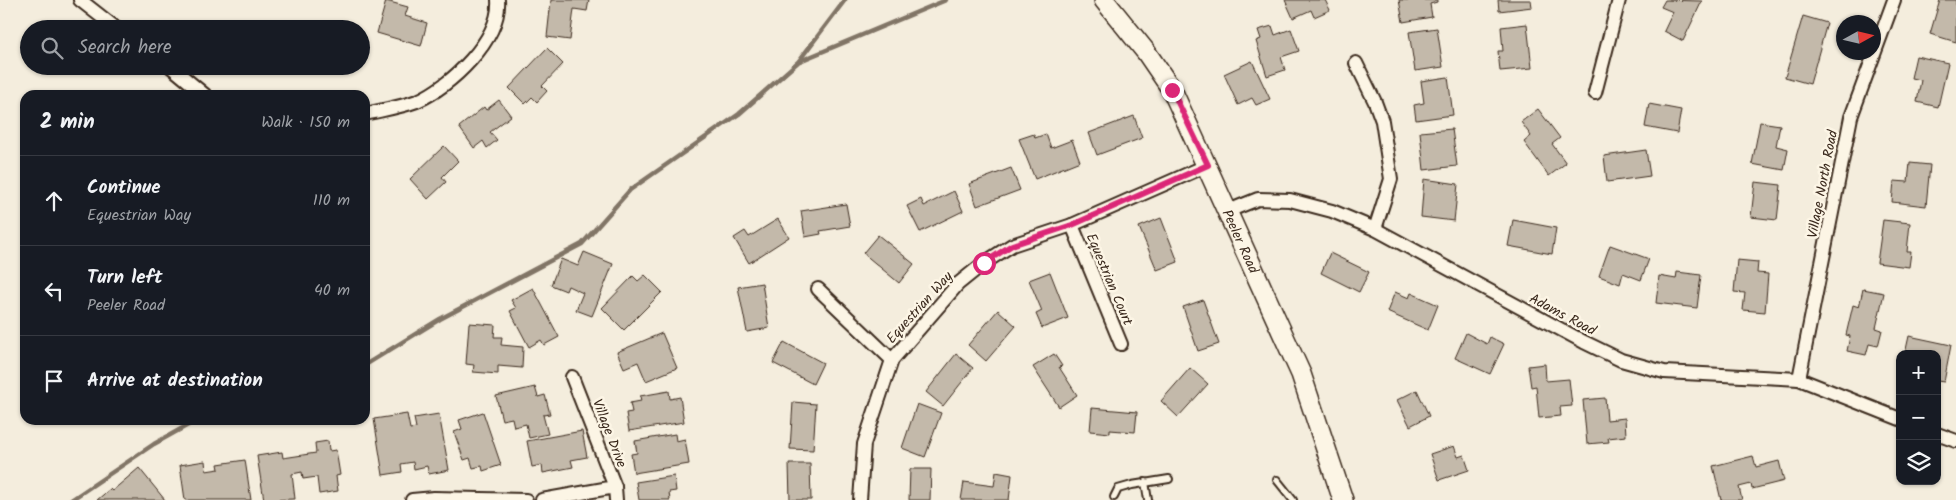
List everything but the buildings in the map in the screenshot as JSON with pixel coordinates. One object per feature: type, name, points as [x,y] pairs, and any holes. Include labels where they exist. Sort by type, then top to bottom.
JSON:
[{"type":"street","points":[[370,113],[416,101],[437,90],[466,66],[488,36],[498,7],[498,0]]},
{"type":"street","name":"Peeler Road","points":[[1104,0],[1146,52],[1172,90],[1208,165],[1302,374],[1343,500]]},
{"type":"street","points":[[1595,93],[1618,0]]},
{"type":"street","name":"Village North Road","points":[[1799,378],[1851,116],[1894,0]]},
{"type":"street","points":[[86,2],[107,20]]},
{"type":"street","points":[[1356,63],[1375,102],[1382,122],[1391,180],[1375,230]]},
{"type":"street","points":[[181,75],[199,90]]},
{"type":"street","name":"Equestrian Way","points":[[860,500],[864,444],[892,360],[958,284],[984,263],[1012,245],[1072,225],[1208,165]]},
{"type":"street","name":"Adams Road","points":[[1228,212],[1258,199],[1290,200],[1332,211],[1375,230],[1621,360],[1664,372],[1799,378],[1896,417]]},
{"type":"street","name":"Equestrian Court","points":[[1072,225],[1121,344]]},
{"type":"street","points":[[818,289],[892,360]]},
{"type":"street","name":"Village Drive","points":[[572,377],[615,494]]},
{"type":"street","points":[[1941,435],[1956,441]]},
{"type":"street","points":[[542,500],[615,494]]},
{"type":"street","points":[[412,500],[434,498],[526,500]]},
{"type":"lane","points":[[1114,497],[1118,489],[1145,482],[1169,479]]},
{"type":"lane","points":[[1277,480],[1293,500]]},
{"type":"lane","points":[[1145,482],[1148,500]]},
{"type":"waterway","points":[[370,362],[440,319],[582,244],[630,190],[739,114],[798,62],[845,0]]},
{"type":"waterway","points":[[800,61],[946,0]]},
{"type":"waterway","points":[[71,500],[154,444],[188,425]]},
{"type":"route","points":[[984,263],[1012,245],[1072,225],[1208,165],[1172,90]]}]
